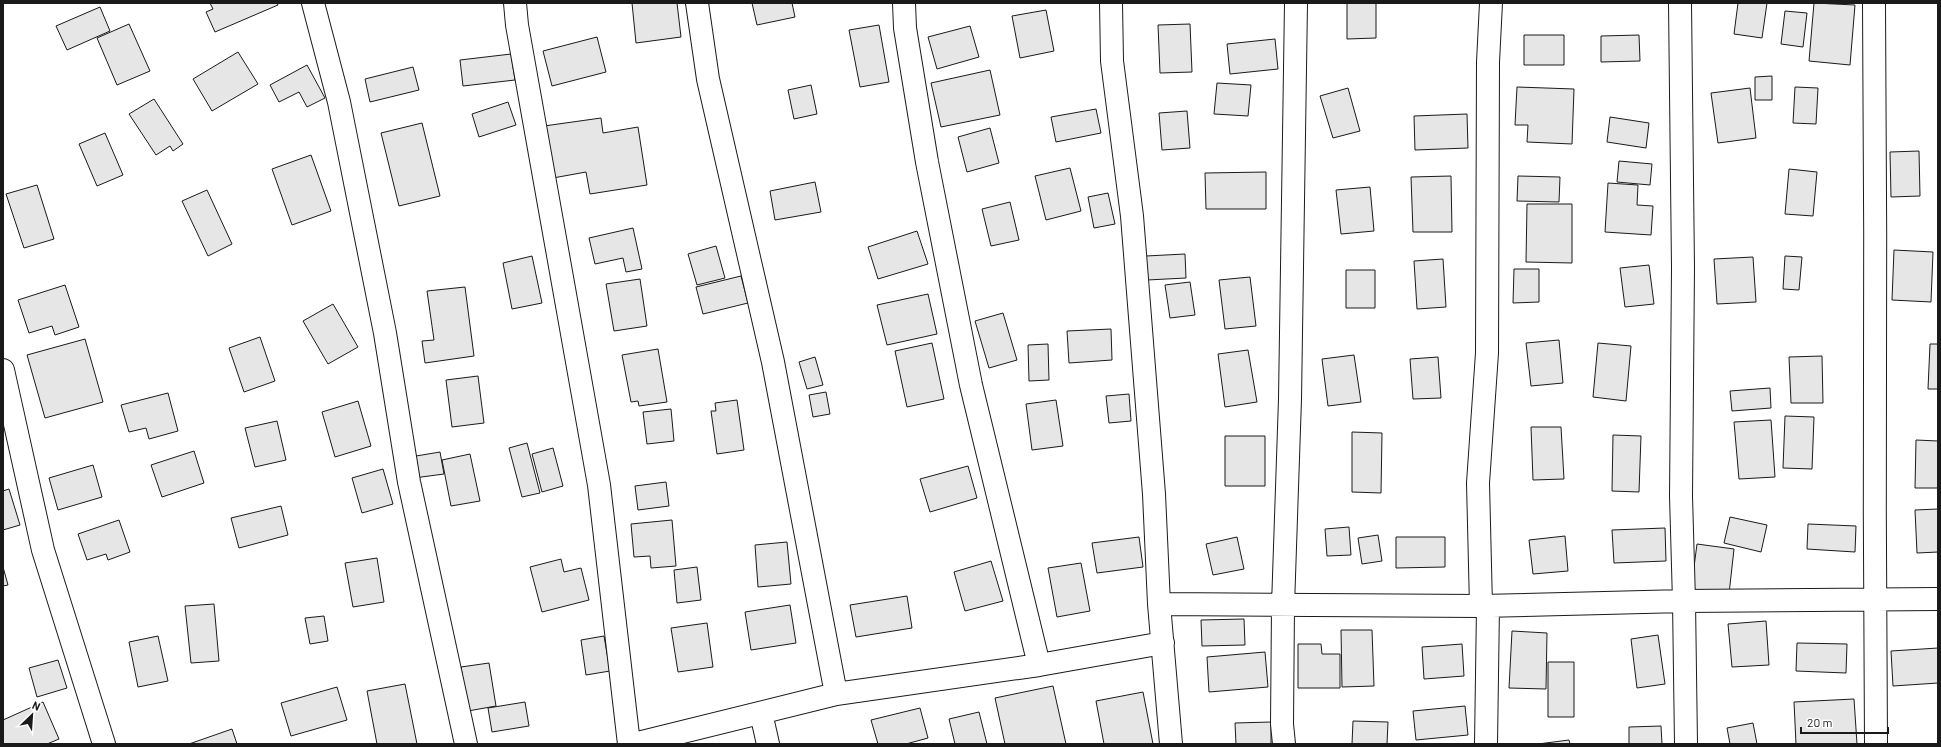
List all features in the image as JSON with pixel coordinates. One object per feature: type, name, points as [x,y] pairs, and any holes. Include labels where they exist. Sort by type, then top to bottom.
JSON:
[{"type":"street","points":[[313,3],[340,110],[386,333],[409,482],[466,744]]},
{"type":"street","points":[[515,3],[517,25],[553,234],[599,485],[629,744]]},
{"type":"street","points":[[697,3],[708,79],[773,362],[836,694]]},
{"type":"street","points":[[904,3],[905,28],[927,162],[971,385],[1039,665]]},
{"type":"street","points":[[1111,3],[1112,61],[1132,216],[1154,494],[1159,604],[1171,744]]},
{"type":"street","points":[[1284,744],[1282,724],[1283,606],[1290,399],[1296,3]]},
{"type":"street","points":[[1486,744],[1484,606],[1478,483],[1487,353],[1488,70],[1491,3]]},
{"type":"street","points":[[1680,3],[1683,268],[1681,496],[1686,744]]},
{"type":"street","points":[[1874,3],[1876,191],[1874,600],[1876,744]]},
{"type":"street","points":[[3,370],[43,550],[104,744]]},
{"type":"street","points":[[1159,604],[1283,606],[1484,606],[1684,601],[1938,599]]},
{"type":"street","points":[[634,744],[836,694],[1039,665],[1163,643]]},
{"type":"street","points":[[762,713],[768,744]]},
{"type":"building","points":[[210,3],[277,3],[278,5],[215,32],[206,12],[213,9]]},
{"type":"building","points":[[632,3],[677,3],[681,37],[636,43]]},
{"type":"building","points":[[752,3],[792,3],[795,17],[757,25]]},
{"type":"building","points":[[1347,3],[1376,3],[1376,38],[1347,39]]},
{"type":"building","points":[[1738,3],[1767,3],[1762,38],[1734,34]]},
{"type":"building","points":[[1814,3],[1855,5],[1850,65],[1809,61]]},
{"type":"building","points":[[100,7],[110,31],[67,50],[56,26]]},
{"type":"building","points":[[1046,10],[1054,51],[1020,58],[1012,16]]},
{"type":"building","points":[[1785,11],[1807,13],[1803,47],[1781,44]]},
{"type":"building","points":[[129,24],[150,71],[117,85],[97,38]]},
{"type":"building","points":[[1190,24],[1192,72],[1160,73],[1158,25]]},
{"type":"building","points":[[879,25],[889,82],[860,87],[849,30]]},
{"type":"building","points":[[970,26],[979,57],[937,69],[928,37]]},
{"type":"building","points":[[1524,35],[1564,35],[1564,65],[1524,65]]},
{"type":"building","points":[[1639,35],[1640,61],[1601,62],[1601,36]]},
{"type":"building","points":[[597,37],[606,72],[552,86],[543,51]]},
{"type":"building","points":[[1275,39],[1278,69],[1230,74],[1227,44]]},
{"type":"building","points":[[238,52],[258,84],[212,111],[193,79]]},
{"type":"building","points":[[511,54],[515,80],[463,86],[460,60]]},
{"type":"building","points":[[307,65],[325,98],[307,107],[299,92],[279,102],[270,85]]},
{"type":"building","points":[[413,67],[419,90],[370,102],[365,79]]},
{"type":"building","points":[[990,70],[1000,115],[941,127],[931,83]]},
{"type":"building","points":[[1772,76],[1772,100],[1755,100],[1755,77]]},
{"type":"building","points":[[1217,83],[1251,85],[1248,116],[1214,114]]},
{"type":"building","points":[[811,85],[817,114],[794,119],[788,90]]},
{"type":"building","points":[[1517,87],[1574,89],[1572,144],[1527,142],[1528,125],[1515,125]]},
{"type":"building","points":[[1795,87],[1818,88],[1816,124],[1793,123]]},
{"type":"building","points":[[1348,88],[1360,131],[1333,138],[1320,96]]},
{"type":"building","points":[[1750,88],[1756,138],[1718,143],[1711,93]]},
{"type":"building","points":[[154,99],[183,144],[173,151],[170,146],[156,155],[129,114]]},
{"type":"building","points":[[508,102],[516,125],[479,137],[472,114]]},
{"type":"building","points":[[1096,109],[1101,133],[1056,142],[1051,117]]},
{"type":"building","points":[[1187,111],[1190,148],[1162,150],[1159,113]]},
{"type":"building","points":[[1467,114],[1468,148],[1415,150],[1414,116]]},
{"type":"building","points":[[1610,117],[1649,123],[1646,148],[1607,142]]},
{"type":"building","points":[[601,118],[603,133],[638,127],[647,185],[590,194],[586,172],[553,178],[544,126]]},
{"type":"building","points":[[422,123],[440,196],[399,206],[381,133]]},
{"type":"building","points":[[990,128],[999,163],[967,172],[958,137]]},
{"type":"building","points":[[105,133],[123,175],[97,186],[79,144]]},
{"type":"building","points":[[1919,151],[1920,196],[1891,197],[1890,152]]},
{"type":"building","points":[[311,155],[331,211],[292,225],[272,169]]},
{"type":"building","points":[[1619,161],[1652,164],[1650,185],[1617,182]]},
{"type":"building","points":[[1070,168],[1081,211],[1046,220],[1035,176]]},
{"type":"building","points":[[1789,169],[1817,172],[1813,216],[1785,214]]},
{"type":"building","points":[[1266,172],[1266,209],[1206,209],[1205,173]]},
{"type":"building","points":[[1451,176],[1452,232],[1413,232],[1411,177]]},
{"type":"building","points":[[1518,176],[1560,177],[1559,202],[1517,201]]},
{"type":"building","points":[[815,182],[821,212],[775,220],[770,191]]},
{"type":"building","points":[[1608,183],[1638,185],[1637,205],[1653,206],[1651,235],[1605,232]]},
{"type":"building","points":[[37,185],[54,239],[24,248],[6,194]]},
{"type":"building","points":[[1370,187],[1374,231],[1341,234],[1336,190]]},
{"type":"building","points":[[207,190],[232,244],[208,256],[182,201]]},
{"type":"building","points":[[1108,193],[1115,224],[1094,228],[1088,197]]},
{"type":"building","points":[[1010,202],[1019,240],[991,246],[982,209]]},
{"type":"building","points":[[1527,204],[1572,204],[1572,263],[1526,262]]},
{"type":"building","points":[[633,228],[642,269],[626,272],[623,258],[595,264],[589,238]]},
{"type":"building","points":[[917,231],[928,264],[878,279],[868,247]]},
{"type":"building","points":[[716,246],[725,278],[697,285],[688,254]]},
{"type":"building","points":[[1894,250],[1933,252],[1931,302],[1892,300]]},
{"type":"building","points":[[1185,254],[1186,278],[1147,280],[1146,256]]},
{"type":"building","points":[[532,256],[542,303],[512,309],[503,263]]},
{"type":"building","points":[[1785,256],[1802,257],[1799,290],[1783,289]]},
{"type":"building","points":[[1753,257],[1756,302],[1717,304],[1714,259]]},
{"type":"building","points":[[1443,259],[1446,307],[1417,309],[1414,261]]},
{"type":"building","points":[[1649,265],[1654,304],[1625,307],[1620,268]]},
{"type":"building","points":[[1514,269],[1539,269],[1539,302],[1513,303]]},
{"type":"building","points":[[1346,270],[1375,270],[1375,308],[1346,308]]},
{"type":"building","points":[[741,276],[748,303],[703,314],[696,287]]},
{"type":"building","points":[[1250,277],[1256,326],[1225,329],[1219,280]]},
{"type":"building","points":[[640,279],[647,326],[614,331],[606,284]]},
{"type":"building","points":[[1190,282],[1195,315],[1170,318],[1165,285]]},
{"type":"building","points":[[65,285],[79,327],[55,335],[52,326],[29,333],[18,300]]},
{"type":"building","points":[[465,287],[474,356],[425,363],[422,341],[434,340],[427,291]]},
{"type":"building","points":[[928,294],[937,334],[887,345],[877,305]]},
{"type":"building","points":[[333,304],[358,347],[328,364],[303,321]]},
{"type":"building","points":[[1003,313],[1017,360],[989,368],[975,321]]},
{"type":"building","points":[[1111,329],[1112,360],[1069,363],[1067,331]]},
{"type":"building","points":[[260,337],[275,381],[244,392],[229,348]]},
{"type":"building","points":[[85,339],[103,402],[45,418],[27,355]]},
{"type":"building","points":[[1559,340],[1563,383],[1531,386],[1526,343]]},
{"type":"building","points":[[932,343],[944,399],[907,407],[895,351]]},
{"type":"building","points":[[1598,343],[1631,346],[1626,401],[1593,397]]},
{"type":"building","points":[[1048,344],[1049,380],[1029,381],[1028,345]]},
{"type":"building","points":[[1930,344],[1938,344],[1938,389],[1928,389]]},
{"type":"building","points":[[658,349],[667,402],[639,406],[638,401],[631,402],[622,355]]},
{"type":"building","points":[[1248,350],[1257,402],[1225,407],[1218,354]]},
{"type":"building","points":[[1354,355],[1361,402],[1328,406],[1322,359]]},
{"type":"building","points":[[1822,356],[1823,403],[1791,403],[1789,357]]},
{"type":"building","points":[[815,357],[823,385],[807,389],[799,362]]},
{"type":"building","points":[[1438,357],[1441,398],[1413,399],[1410,359]]},
{"type":"building","points":[[478,376],[484,423],[452,427],[446,380]]},
{"type":"building","points":[[1770,388],[1771,408],[1732,411],[1730,391]]},
{"type":"building","points":[[826,392],[830,414],[813,417],[809,395]]},
{"type":"building","points":[[168,393],[178,431],[149,439],[146,428],[129,432],[121,405]]},
{"type":"building","points":[[1129,394],[1131,421],[1109,423],[1106,396]]},
{"type":"building","points":[[737,400],[744,450],[717,454],[711,411],[716,411],[715,403]]},
{"type":"building","points":[[1056,400],[1063,446],[1032,450],[1026,404]]},
{"type":"building","points":[[358,401],[371,446],[335,457],[322,412]]},
{"type":"building","points":[[671,409],[674,441],[647,444],[643,412]]},
{"type":"building","points":[[1785,416],[1814,417],[1812,469],[1783,468]]},
{"type":"building","points":[[1771,420],[1775,477],[1739,479],[1734,422]]},
{"type":"building","points":[[277,421],[286,460],[255,467],[245,428]]},
{"type":"building","points":[[1531,427],[1561,427],[1564,479],[1533,480]]},
{"type":"building","points":[[1352,432],[1382,433],[1381,493],[1352,492]]},
{"type":"building","points":[[1613,435],[1641,436],[1639,492],[1612,491]]},
{"type":"building","points":[[1225,436],[1265,436],[1265,486],[1225,486]]},
{"type":"building","points":[[1916,440],[1938,441],[1938,488],[1915,488]]},
{"type":"building","points":[[527,443],[540,493],[522,497],[509,448]]},
{"type":"building","points":[[553,448],[563,486],[542,492],[532,454]]},
{"type":"building","points":[[194,451],[204,483],[162,497],[151,465]]},
{"type":"building","points":[[440,452],[444,474],[414,478],[410,457]]},
{"type":"building","points":[[470,454],[480,501],[451,506],[442,460]]},
{"type":"building","points":[[93,465],[102,497],[58,510],[49,478]]},
{"type":"building","points":[[968,466],[977,498],[930,512],[920,479]]},
{"type":"building","points":[[383,469],[393,504],[362,513],[352,478]]},
{"type":"building","points":[[666,482],[669,506],[638,510],[635,486]]},
{"type":"building","points":[[9,489],[20,525],[3,530],[3,491]]},
{"type":"building","points":[[281,506],[288,535],[239,548],[231,518]]},
{"type":"building","points":[[1938,509],[1938,552],[1917,553],[1915,510]]},
{"type":"building","points":[[1730,517],[1767,525],[1761,552],[1724,543]]},
{"type":"building","points":[[119,520],[130,552],[108,560],[106,554],[87,560],[78,534]]},
{"type":"building","points":[[672,520],[676,566],[651,568],[650,556],[634,557],[631,524]]},
{"type":"building","points":[[1808,524],[1856,526],[1855,552],[1807,549]]},
{"type":"building","points":[[1349,527],[1351,555],[1327,556],[1325,529]]},
{"type":"building","points":[[1665,528],[1666,561],[1614,563],[1612,530]]},
{"type":"building","points":[[1378,535],[1382,561],[1362,564],[1358,538]]},
{"type":"building","points":[[1565,536],[1568,571],[1533,574],[1529,540]]},
{"type":"building","points":[[1139,537],[1143,567],[1097,573],[1092,543]]},
{"type":"building","points":[[1237,537],[1244,569],[1213,575],[1206,544]]},
{"type":"building","points":[[1396,537],[1445,537],[1445,567],[1396,568]]},
{"type":"building","points":[[787,542],[791,584],[758,587],[755,545]]},
{"type":"building","points":[[1697,544],[1734,549],[1729,594],[1691,590]]},
{"type":"building","points":[[377,558],[384,602],[353,607],[345,563]]},
{"type":"building","points":[[561,559],[564,572],[581,568],[589,600],[542,612],[530,567]]},
{"type":"building","points":[[991,561],[1003,601],[965,611],[954,572]]},
{"type":"building","points":[[1081,563],[1090,611],[1057,617],[1048,568]]},
{"type":"building","points":[[3,567],[8,585],[3,586]]},
{"type":"building","points":[[697,567],[701,600],[677,603],[674,570]]},
{"type":"building","points":[[907,596],[912,628],[856,637],[850,605]]},
{"type":"building","points":[[214,604],[219,661],[191,663],[185,606]]},
{"type":"building","points":[[790,605],[796,643],[751,650],[745,612]]},
{"type":"building","points":[[324,616],[328,641],[310,644],[305,618]]},
{"type":"building","points":[[1244,619],[1245,645],[1202,646],[1201,620]]},
{"type":"building","points":[[1766,621],[1769,665],[1732,667],[1728,624]]},
{"type":"building","points":[[707,623],[713,667],[678,672],[671,628]]},
{"type":"building","points":[[1341,630],[1372,630],[1374,686],[1342,687]]},
{"type":"building","points":[[1512,631],[1547,633],[1546,689],[1509,688]]},
{"type":"building","points":[[1658,635],[1665,684],[1637,688],[1631,639]]},
{"type":"building","points":[[158,636],[168,681],[138,687],[129,642]]},
{"type":"building","points":[[604,636],[610,671],[586,675],[581,640]]},
{"type":"building","points":[[1797,643],[1847,644],[1846,673],[1796,671]]},
{"type":"building","points":[[1298,644],[1321,644],[1322,654],[1340,654],[1340,688],[1298,688]]},
{"type":"building","points":[[1462,644],[1464,676],[1424,679],[1422,647]]},
{"type":"building","points":[[1938,648],[1938,683],[1893,686],[1891,651]]},
{"type":"building","points":[[1265,652],[1268,687],[1209,692],[1207,657]]},
{"type":"building","points":[[58,660],[67,688],[37,697],[29,668]]},
{"type":"building","points":[[1548,662],[1574,662],[1574,717],[1548,717]]},
{"type":"building","points":[[489,663],[496,706],[468,711],[461,667]]},
{"type":"building","points":[[405,684],[417,744],[377,744],[367,691]]},
{"type":"building","points":[[1053,686],[1066,744],[1005,744],[995,698]]},
{"type":"building","points":[[337,687],[347,720],[291,736],[281,703]]},
{"type":"building","points":[[1143,692],[1153,744],[1104,744],[1096,701]]},
{"type":"building","points":[[1854,699],[1857,744],[1796,744],[1794,702]]},
{"type":"building","points":[[43,702],[59,739],[47,744],[3,744],[3,720]]},
{"type":"building","points":[[525,702],[529,726],[492,732],[488,708]]},
{"type":"building","points":[[1465,706],[1468,735],[1416,740],[1413,711]]},
{"type":"building","points":[[920,708],[928,738],[906,744],[878,744],[871,720]]},
{"type":"building","points":[[979,712],[987,744],[955,744],[949,719]]},
{"type":"building","points":[[1353,721],[1388,722],[1387,744],[1352,744]]},
{"type":"building","points":[[1271,722],[1271,744],[1236,744],[1235,723]]},
{"type":"building","points":[[1753,723],[1757,744],[1730,744],[1727,728]]},
{"type":"building","points":[[1661,726],[1662,744],[1629,744],[1629,727]]},
{"type":"building","points":[[232,729],[237,744],[189,744]]},
{"type":"building","points":[[1569,740],[1570,744],[1538,744]]}]
